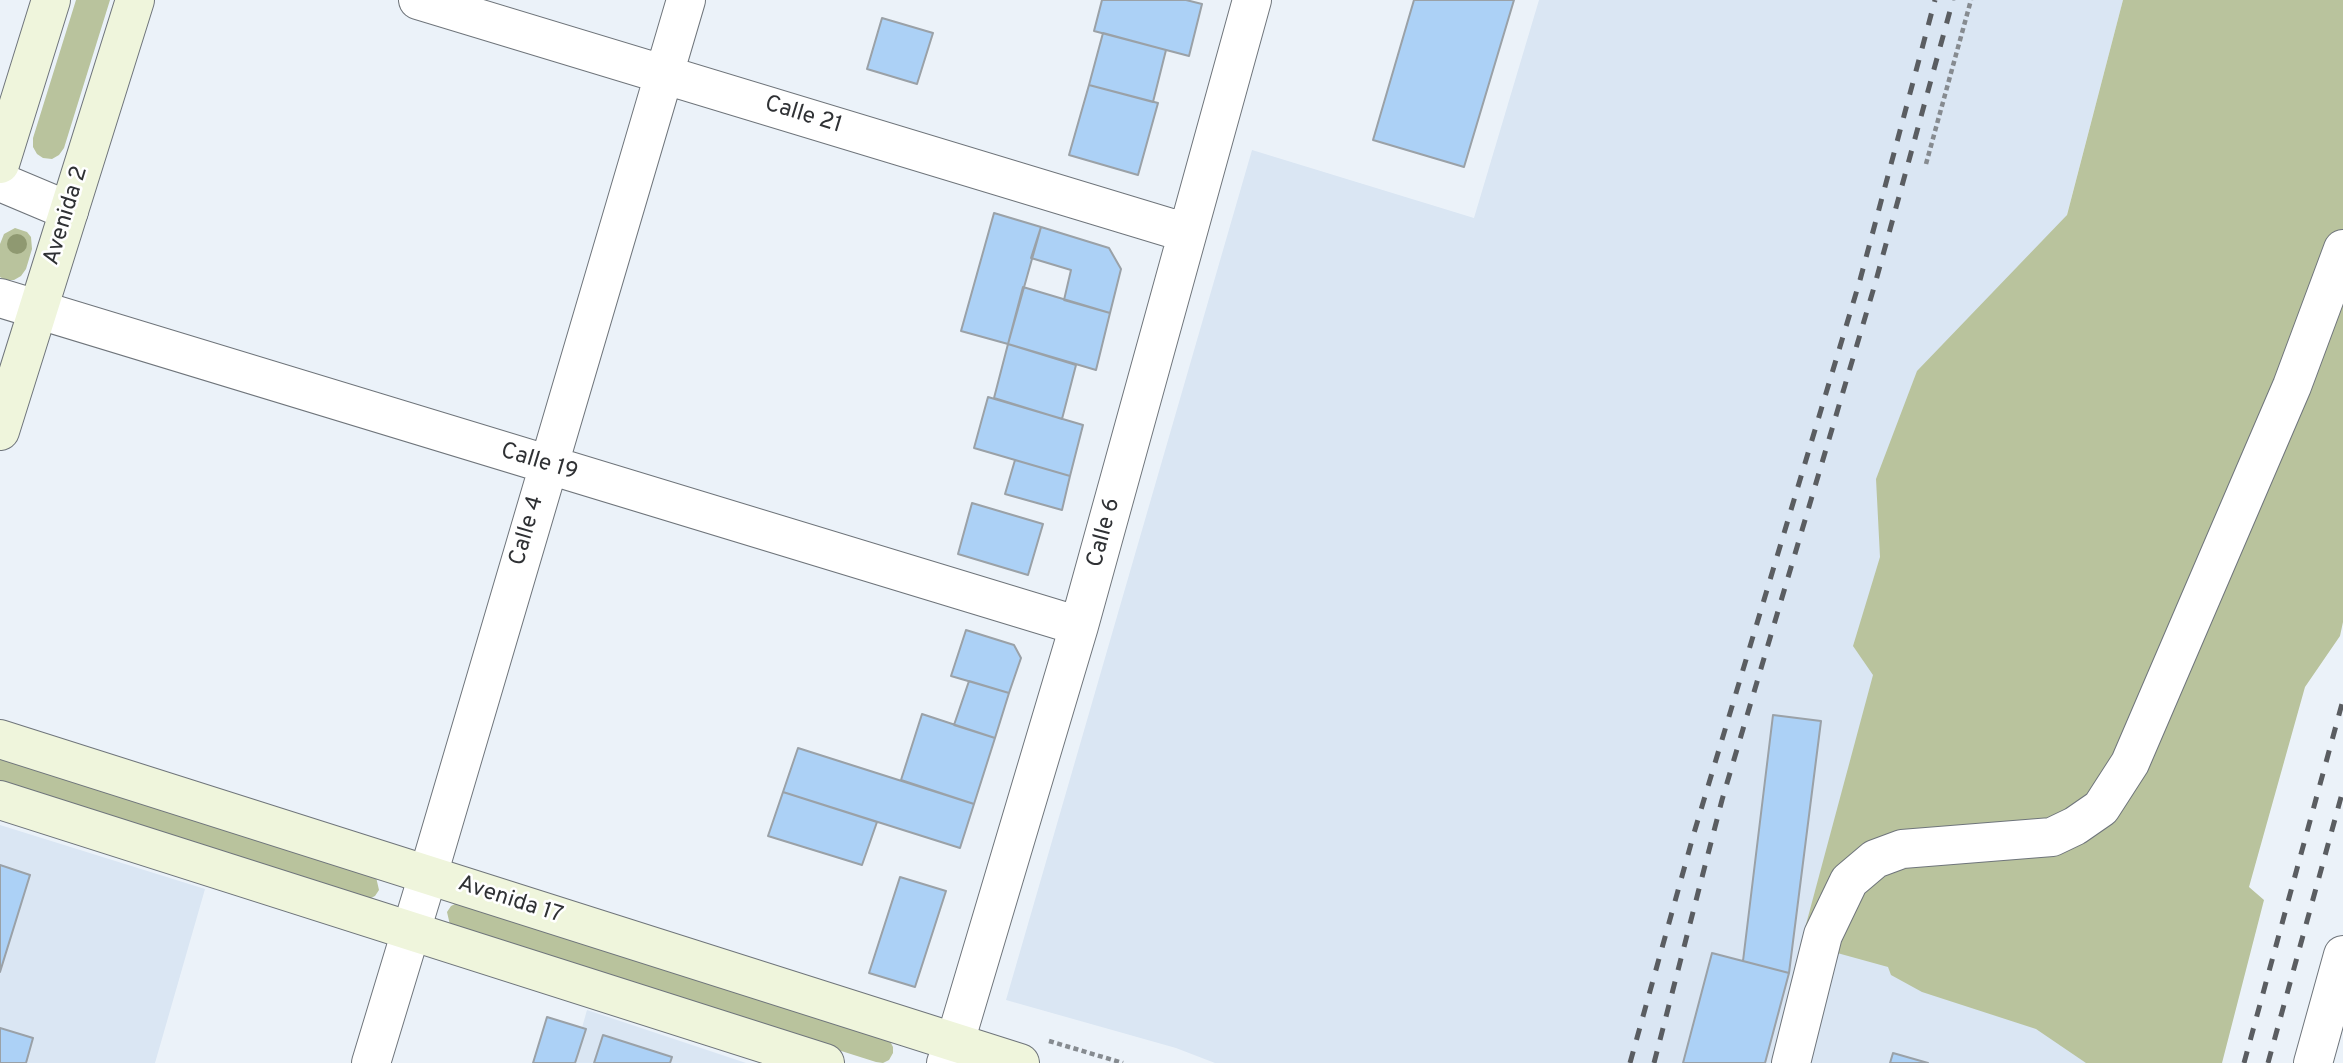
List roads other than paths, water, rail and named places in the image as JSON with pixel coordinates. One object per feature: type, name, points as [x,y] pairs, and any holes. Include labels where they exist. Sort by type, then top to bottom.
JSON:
[{"type":"main road","points":[[0,164],[51,0]]},
{"type":"main road","name":"Avenida 2","points":[[0,431],[135,0]]},
{"type":"main road","name":"Avenida 17","points":[[0,739],[428,875],[950,1053],[1020,1063]]},
{"type":"main road","points":[[0,800],[825,1063]]},
{"type":"street","name":"Calle 21","points":[[418,0],[1187,233]]},
{"type":"street","name":"Calle 4","points":[[371,1063],[686,0]]},
{"type":"street","name":"Calle 6","points":[[950,1053],[1079,626],[1252,0]]},
{"type":"street","points":[[0,182],[69,211]]},
{"type":"street","points":[[1791,1063],[1823,935],[1850,881],[1875,859],[1902,849],[2052,837],[2075,826],[2101,808],[2130,763],[2292,386],[2343,249]]},
{"type":"street","name":"Calle 19","points":[[0,298],[1079,626]]},
{"type":"street","points":[[2313,1063],[2335,1017],[2343,955]]},
{"type":"railway","points":[[1630,1063],[1694,833],[1860,280],[1935,0]]},
{"type":"railway","points":[[1654,1063],[1722,800],[1875,284],[1953,0]]},
{"type":"railway","points":[[2244,1063],[2343,700]]},
{"type":"railway","points":[[2268,1063],[2343,790]]}]
